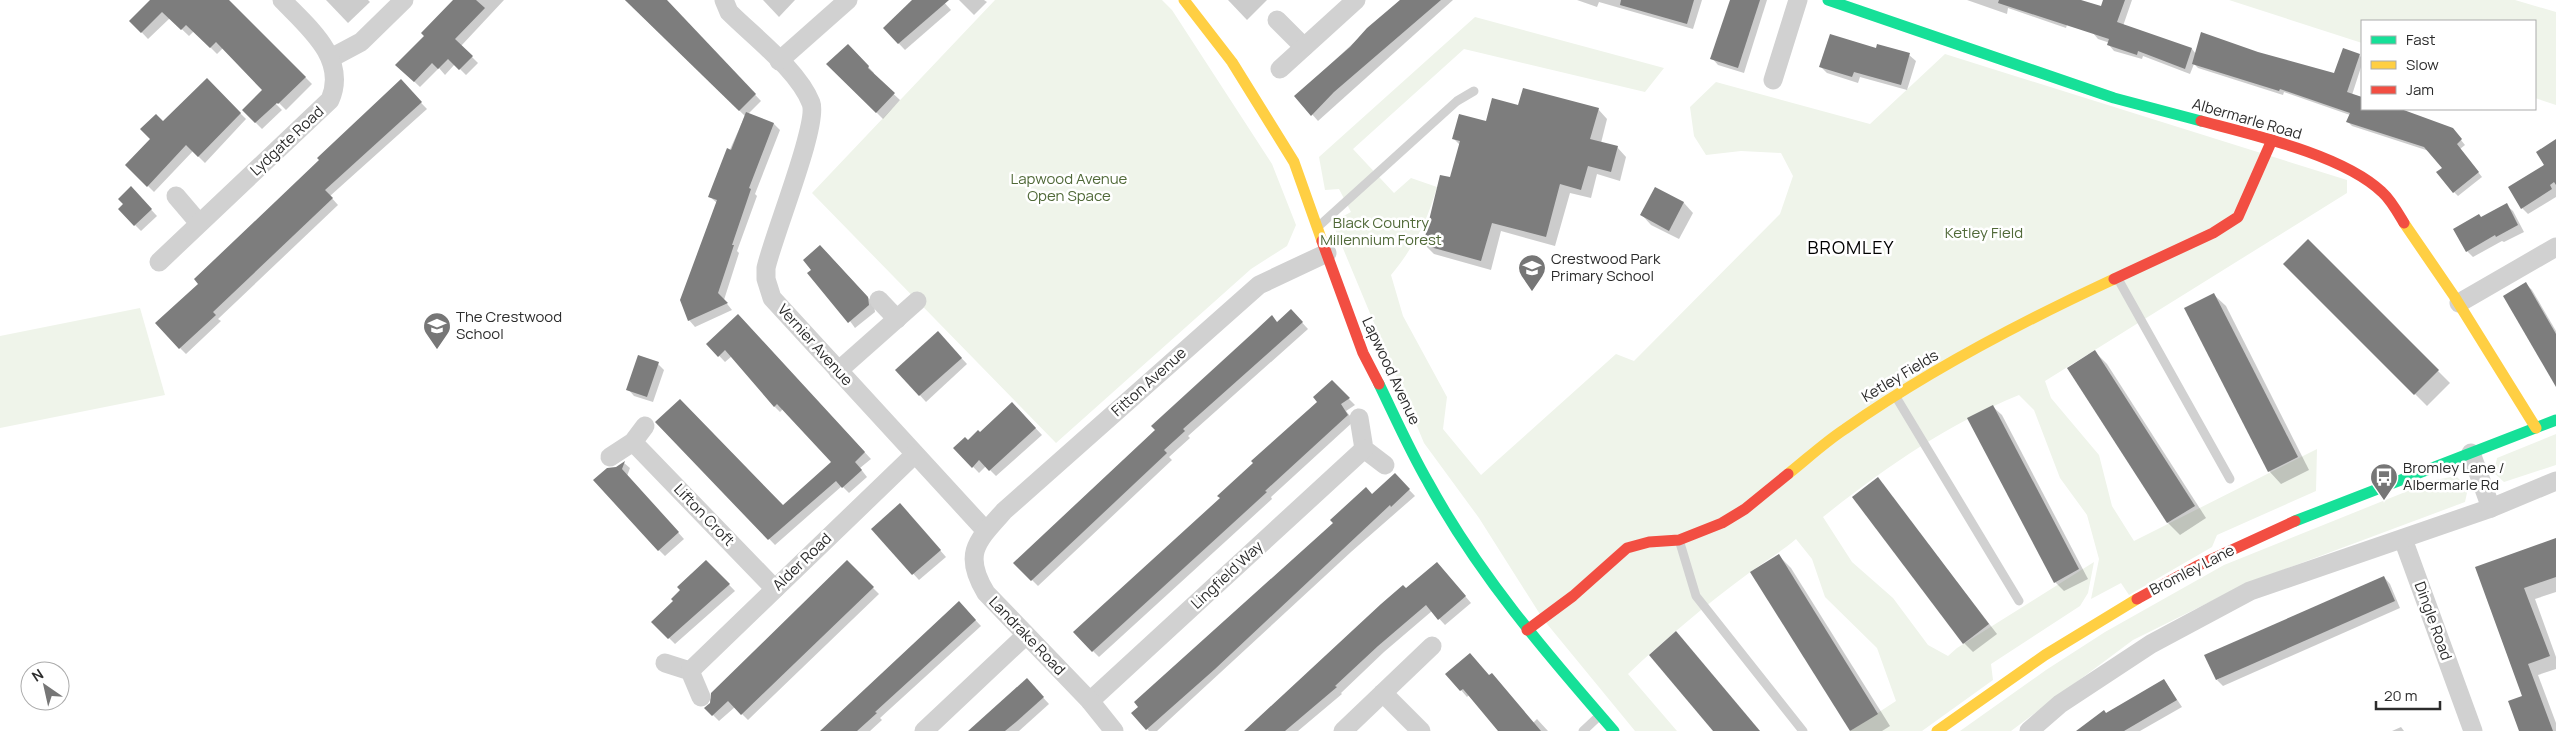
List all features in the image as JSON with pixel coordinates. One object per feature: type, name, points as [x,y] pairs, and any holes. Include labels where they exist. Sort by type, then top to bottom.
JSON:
[{"type":"street","name":"Lydgate Road","points":[[159,262],[330,100],[336,88],[336,75],[331,58],[313,32],[282,0]]},
{"type":"street","points":[[331,58],[361,42],[404,0]]},
{"type":"street","name":"Vernier Avenue","points":[[724,0],[729,12],[798,81],[811,104],[810,131],[769,256],[766,279],[769,290],[777,304],[986,530]]},
{"type":"street","points":[[779,61],[848,0]]},
{"type":"street","name":"Lapwood Avenue","points":[[1184,0],[1232,62],[1294,162],[1363,353],[1428,483],[1473,554],[1527,630],[1614,731]]},
{"type":"street","points":[[1280,69],[1356,0]]},
{"type":"street","points":[[1773,80],[1798,0]]},
{"type":"street","name":"Albermarle Road","points":[[1828,0],[2114,98],[2272,140],[2359,173],[2384,193],[2459,303],[2536,428]]},
{"type":"street","points":[[1277,20],[1304,46]]},
{"type":"street","name":"Ketley Fields","points":[[1527,630],[1573,596],[1627,548],[1649,542],[1679,540],[1722,523],[1745,509],[1843,430],[1895,395],[2033,316],[2213,233],[2238,216],[2272,140]]},
{"type":"street","points":[[176,196],[199,223]]},
{"type":"street","points":[[2459,303],[2556,248]]},
{"type":"street","name":"Fitton Avenue","points":[[986,530],[1004,510],[1259,285],[1327,253]]},
{"type":"street","points":[[879,300],[897,319]]},
{"type":"street","points":[[838,371],[917,301]]},
{"type":"street","points":[[1359,418],[1364,449],[1385,465]]},
{"type":"street","name":"Bromley Lane","points":[[1938,731],[2004,681],[2081,631],[2177,577],[2237,547],[2326,508],[2556,420]]},
{"type":"street","points":[[610,457],[633,442],[645,426]]},
{"type":"street","name":"Lifton Croft","points":[[633,442],[775,589]]},
{"type":"street","name":"Lingfield Way","points":[[1090,701],[1364,449]]},
{"type":"street","points":[[2471,453],[2491,508]]},
{"type":"street","name":"Alder Road","points":[[690,671],[915,454]]},
{"type":"street","points":[[2029,731],[2060,704],[2151,644],[2250,591],[2491,508],[2556,480]]},
{"type":"street","name":"Landrake Road","points":[[986,530],[977,543],[974,554],[975,576],[986,593],[1090,701],[1114,731]]},
{"type":"street","name":"Dingle Road","points":[[2403,539],[2473,731]]},
{"type":"street","points":[[924,731],[1026,636]]},
{"type":"street","points":[[1343,731],[1432,646]]},
{"type":"street","points":[[665,663],[690,671],[701,697]]},
{"type":"street","points":[[1383,693],[1421,731]]},
{"type":"lane","points":[[1318,227],[1457,101],[1474,91]]},
{"type":"lane","points":[[2117,277],[2230,479]]},
{"type":"lane","points":[[1895,395],[2019,601]]},
{"type":"lane","points":[[1679,540],[1696,596],[1803,731]]},
{"type":"lane","points":[[1583,731],[1600,715]]},
{"type":"green space","name":"Lapwood Avenue Open Space","points":[[995,0],[1162,0],[1172,10],[1272,164],[1296,225],[1287,246],[1251,269],[1056,443],[812,193]]},
{"type":"green space","points":[[2229,0],[2515,0],[2556,12],[2556,105],[2536,98],[2536,20],[2361,20],[2361,43]]},
{"type":"green space","name":"Ketley Field","points":[[1475,17],[1664,68],[1645,92],[1464,49],[1353,149],[1394,193],[1411,178],[1437,187],[1419,234],[1391,275],[1403,316],[1447,397],[1443,429],[1481,475],[1616,354],[1634,361],[1780,214],[1793,176],[1781,153],[1741,151],[1706,155],[1694,136],[1690,107],[1716,82],[1870,124],[1945,54],[2347,180],[2347,193],[2045,381],[2051,398],[2099,455],[2112,506],[2134,541],[2317,449],[2316,491],[2217,535],[2212,547],[2129,595],[2121,583],[2091,599],[2099,559],[2087,515],[2060,478],[2034,410],[2019,395],[1967,420],[1917,449],[1823,517],[1852,562],[1893,598],[1928,645],[1948,656],[1957,648],[2094,562],[2088,593],[2080,606],[1991,664],[1993,680],[1922,731],[1850,731],[1896,701],[1877,648],[1825,597],[1812,559],[1796,539],[1702,609],[1628,674],[1677,731],[1635,731],[1543,619],[1479,518],[1424,443],[1332,222],[1351,212],[1339,189],[1325,190],[1319,157]]},
{"type":"green space","points":[[140,308],[165,395],[0,428],[0,336]]},
{"type":"green space","points":[[2556,434],[2556,465],[2504,482],[2494,473],[2497,458]]},
{"type":"green space","points":[[2456,476],[2468,488],[2465,502],[2248,583],[2133,640],[2011,731],[1960,731],[2046,670],[2105,632],[2224,565],[2435,480]]},
{"type":"building","points":[[150,0],[229,0],[306,77],[255,123],[242,110],[262,90],[216,42],[210,48],[186,25],[181,30],[162,12],[141,33],[129,21]]},
{"type":"building","points":[[453,0],[476,0],[485,8],[455,39],[473,56],[459,70],[448,59],[438,69],[432,63],[414,82],[395,65],[424,36],[421,33]]},
{"type":"building","points":[[625,0],[667,0],[756,94],[739,111]]},
{"type":"building","points":[[912,0],[949,0],[898,44],[883,28]]},
{"type":"building","points":[[1400,0],[1441,0],[1334,92],[1311,116],[1294,96]]},
{"type":"building","points":[[1621,0],[1694,0],[1687,24],[1620,5]]},
{"type":"building","points":[[1730,0],[1760,0],[1738,68],[1710,59]]},
{"type":"building","points":[[1999,0],[2081,0],[2101,6],[2103,0],[2125,0],[2117,22],[2192,48],[2185,69],[2138,51],[2137,55],[2107,45],[2109,39],[1998,3]]},
{"type":"building","points":[[2201,32],[2258,52],[2334,73],[2343,48],[2360,54],[2347,92],[2361,97],[2361,110],[2404,110],[2453,128],[2462,139],[2457,144],[2479,172],[2453,193],[2436,172],[2442,168],[2424,147],[2346,122],[2350,113],[2280,89],[2279,91],[2192,64]]},
{"type":"building","points":[[1830,34],[1876,48],[1877,44],[1910,53],[1901,85],[1854,72],[1852,77],[1819,67]]},
{"type":"building","points":[[848,44],[869,66],[868,68],[895,93],[876,113],[826,64]]},
{"type":"building","points":[[207,78],[241,113],[198,157],[186,145],[147,187],[125,165],[150,139],[140,129],[156,114],[163,121]]},
{"type":"building","points":[[401,79],[422,102],[325,190],[333,198],[213,312],[216,315],[179,349],[155,323],[198,284],[194,279],[319,160],[317,158]]},
{"type":"building","points":[[1523,88],[1599,108],[1590,139],[1618,146],[1611,172],[1588,166],[1581,190],[1560,184],[1546,237],[1492,223],[1481,261],[1423,245],[1440,175],[1450,177],[1460,141],[1452,139],[1459,114],[1486,121],[1492,98],[1518,105]]},
{"type":"building","points":[[746,112],[774,123],[749,188],[751,189],[718,293],[728,303],[688,321],[680,300],[717,200],[708,197],[727,148],[731,150]]},
{"type":"building","points":[[2556,139],[2556,185],[2554,182],[2550,185],[2552,189],[2521,209],[2508,187],[2544,165],[2536,152]]},
{"type":"building","points":[[131,186],[152,209],[134,226],[118,209],[123,204],[118,199]]},
{"type":"building","points":[[1655,187],[1684,202],[1669,231],[1640,215]]},
{"type":"building","points":[[2507,203],[2518,225],[2496,237],[2495,235],[2466,252],[2453,229],[2479,214],[2481,217]]},
{"type":"building","points":[[2308,239],[2439,370],[2414,395],[2283,264]]},
{"type":"building","points":[[820,245],[868,297],[869,305],[848,323],[807,273],[811,270],[803,260]]},
{"type":"building","points":[[2526,282],[2556,334],[2556,387],[2503,296]]},
{"type":"building","points":[[2214,293],[2298,457],[2268,472],[2184,308]]},
{"type":"building","points":[[1291,309],[1303,322],[1183,429],[1185,431],[1164,450],[1167,453],[1031,581],[1013,563],[1155,430],[1151,426],[1272,315],[1277,322]]},
{"type":"building","points":[[738,314],[865,452],[855,462],[862,470],[842,488],[836,481],[768,540],[655,422],[680,399],[783,505],[831,462],[777,404],[774,407],[725,350],[718,357],[706,344]]},
{"type":"building","points":[[938,331],[962,358],[919,396],[895,370]]},
{"type":"building","points":[[2095,350],[2195,506],[2167,523],[2067,368]]},
{"type":"building","points":[[638,355],[659,362],[647,397],[626,390]]},
{"type":"building","points":[[1332,380],[1350,398],[1341,404],[1348,415],[1092,652],[1073,632],[1220,498],[1217,496],[1253,463],[1251,461],[1317,402],[1313,397]]},
{"type":"building","points":[[1012,402],[1036,428],[989,471],[979,460],[972,468],[953,448],[965,437],[968,440],[978,430],[980,432]]},
{"type":"building","points":[[1993,405],[2079,569],[2054,583],[1967,418]]},
{"type":"building","points":[[625,461],[622,469],[679,532],[658,551],[593,480],[607,468],[616,467]]},
{"type":"building","points":[[1395,473],[1410,489],[1391,507],[1390,505],[1215,669],[1146,730],[1131,713],[1138,707],[1134,702],[1333,523],[1330,520],[1366,487],[1372,494]]},
{"type":"building","points":[[1878,477],[1989,624],[1963,644],[1852,497]]},
{"type":"building","points":[[900,503],[941,550],[912,575],[871,529]]},
{"type":"building","points":[[2556,538],[2556,577],[2524,588],[2550,656],[2528,664],[2553,731],[2519,731],[2508,701],[2522,696],[2475,567]]},
{"type":"building","points":[[1779,554],[1878,714],[1850,731],[1750,572]]},
{"type":"building","points":[[706,560],[730,584],[668,639],[651,622],[673,601],[671,599],[680,590],[677,587]]},
{"type":"building","points":[[847,560],[874,587],[741,715],[728,701],[712,716],[704,708],[710,703],[711,693]]},
{"type":"building","points":[[1437,562],[1466,596],[1438,620],[1426,605],[1378,646],[1335,686],[1337,687],[1285,731],[1244,731],[1381,604],[1403,585],[1406,588]]},
{"type":"building","points":[[2384,576],[2395,601],[2216,680],[2204,655]]},
{"type":"building","points":[[959,601],[976,620],[875,712],[877,713],[857,731],[820,731]]},
{"type":"building","points":[[1676,631],[1760,731],[1713,731],[1649,655]]},
{"type":"building","points":[[1470,653],[1489,675],[1492,673],[1541,731],[1498,731],[1463,689],[1460,691],[1445,674]]},
{"type":"building","points":[[1027,678],[1044,697],[1005,731],[968,731]]},
{"type":"building","points":[[2164,679],[2177,700],[2124,731],[2076,731],[2104,710],[2106,713]]},
{"type":"traffic: fast","points":[[1828,0],[2114,98],[2201,121]]},
{"type":"traffic: fast","points":[[1379,384],[1421,470],[1469,549],[1514,612],[1614,731]]},
{"type":"traffic: fast","points":[[2295,521],[2556,420]]},
{"type":"traffic: slow","points":[[1184,0],[1232,62],[1294,162],[1322,241]]},
{"type":"traffic: slow","points":[[2404,223],[2454,296],[2536,428]]},
{"type":"traffic: slow","points":[[1788,474],[1838,434],[1909,387],[2010,330],[2114,279]]},
{"type":"traffic: slow","points":[[1937,731],[2045,655],[2137,599]]},
{"type":"traffic: jam","points":[[2201,121],[2297,148],[2345,167],[2382,192],[2404,223]]},
{"type":"traffic: jam","points":[[2114,279],[2213,233],[2238,217],[2272,140]]},
{"type":"traffic: jam","points":[[1322,241],[1363,353],[1379,384]]},
{"type":"traffic: jam","points":[[1527,630],[1573,596],[1627,548],[1649,542],[1679,540],[1722,523],[1745,509],[1788,474]]},
{"type":"traffic: jam","points":[[2137,599],[2197,566],[2295,521]]},
{"type":"place","name":"Crestwood Park Primary School","points":[[1532,292]]},
{"type":"place","name":"The Crestwood School","points":[[437,350]]},
{"type":"place","name":"Bromley Lane / Albermarle Rd","points":[[2384,501]]},
{"type":"district","name":"BROMLEY","points":[[1851,248]]},
{"type":"park label","name":"Black Country Millennium Forest","points":[[1381,232]]}]
